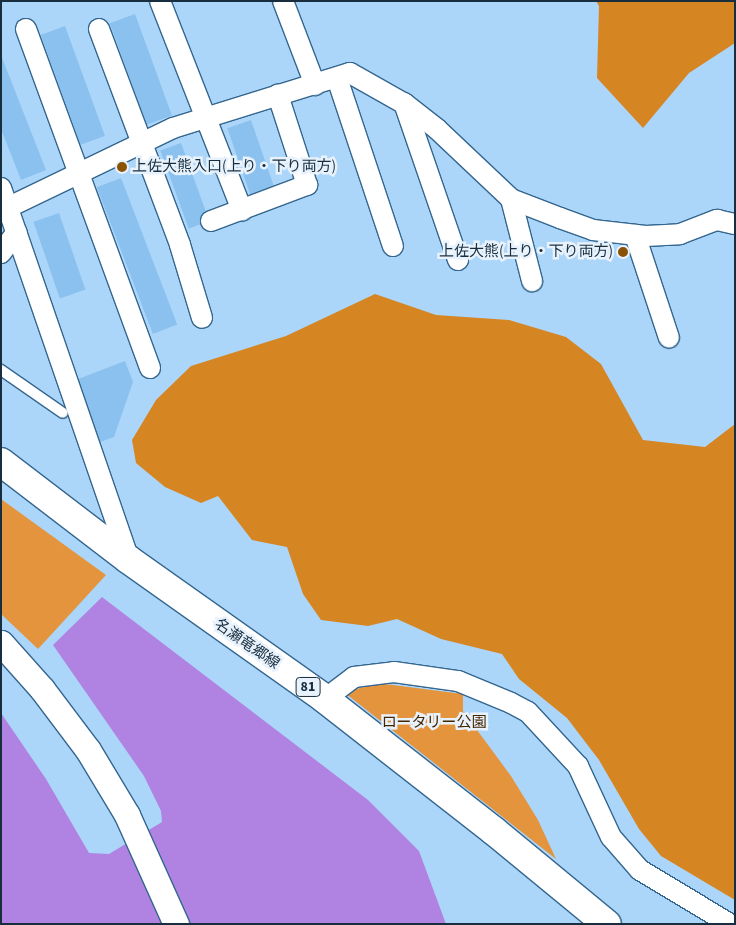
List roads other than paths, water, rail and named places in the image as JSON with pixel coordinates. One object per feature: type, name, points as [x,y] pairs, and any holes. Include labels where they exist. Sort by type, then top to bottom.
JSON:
[{"type":"main road","name":"名瀬竜郷線","points":[[1,462],[129,560],[325,699],[494,831],[607,924]]},
{"type":"street","points":[[160,1],[242,210]]},
{"type":"street","points":[[282,1],[315,85]]},
{"type":"street","points":[[26,29],[150,368]]},
{"type":"street","points":[[99,29],[142,143],[202,318]]},
{"type":"street","points":[[5,205],[79,174],[173,128],[350,73],[404,104],[437,129],[511,199],[593,230],[635,235],[680,234],[717,220],[735,224]]},
{"type":"street","points":[[337,78],[393,246]]},
{"type":"street","points":[[211,220],[307,185],[278,95]]},
{"type":"street","points":[[404,104],[458,260]]},
{"type":"street","points":[[1,188],[5,205],[129,560]]},
{"type":"street","points":[[511,199],[532,281]]},
{"type":"street","points":[[1,253],[16,232]]},
{"type":"street","points":[[635,235],[669,338]]},
{"type":"street","points":[[1,643],[42,689],[88,750],[127,815],[176,924]]},
{"type":"street","points":[[325,699],[354,677],[394,672],[458,681],[528,712],[578,766],[611,837],[640,870],[730,924]]},
{"type":"lane","points":[[1,370],[63,413]]},
{"type":"place","name":"上佐大熊入口(上り・下り両方)","points":[[122,167]]},
{"type":"place","name":"上佐大熊(上り・下り両方)","points":[[623,252]]},
{"type":"park label","name":"ロータリー公園","points":[[434,723]]}]
